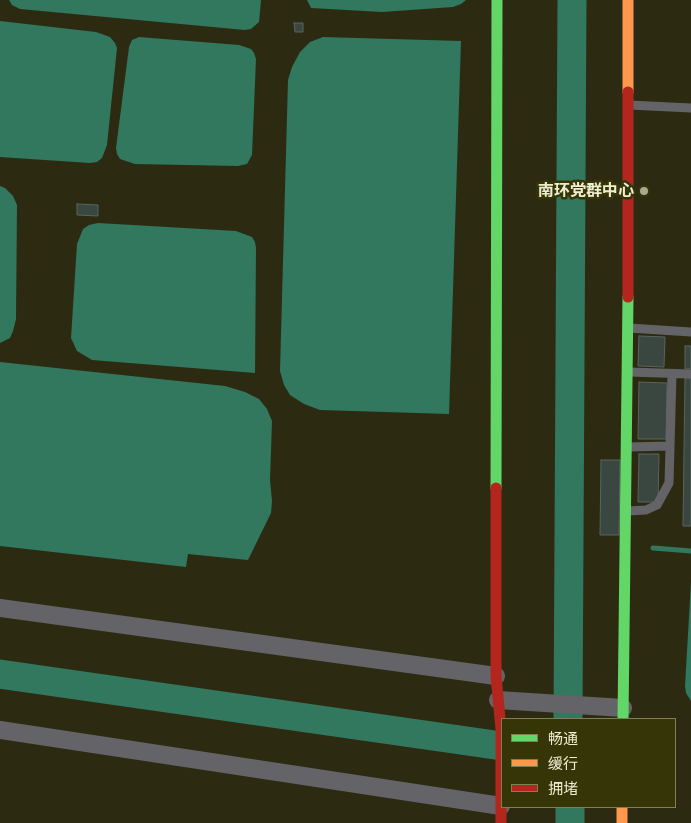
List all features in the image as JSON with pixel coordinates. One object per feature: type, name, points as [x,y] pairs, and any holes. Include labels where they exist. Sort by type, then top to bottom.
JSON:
[{"type":"street","points":[[0,730],[501,814],[501,729],[496,676],[497,0]]},
{"type":"street","points":[[498,700],[592,706],[623,714],[628,328],[628,0]]},
{"type":"street","points":[[0,608],[496,676]]},
{"type":"street","points":[[622,808],[622,823]]},
{"type":"lane","points":[[628,105],[691,108]]},
{"type":"lane","points":[[628,328],[691,332]]},
{"type":"lane","points":[[627,372],[691,374]]},
{"type":"lane","points":[[626,511],[646,510],[657,505],[669,483],[672,374]]},
{"type":"lane","points":[[626,447],[670,446]]},
{"type":"shaded area","points":[[9,0],[261,0],[259,22],[251,29],[245,30],[20,9],[12,5]]},
{"type":"shaded area","points":[[307,0],[466,0],[453,7],[382,12],[311,8]]},
{"type":"shaded area","points":[[0,21],[96,32],[110,37],[115,43],[117,48],[107,145],[102,158],[97,162],[0,157]]},
{"type":"shaded area","points":[[139,37],[239,45],[251,49],[256,59],[252,155],[247,164],[238,166],[135,164],[120,159],[116,148],[129,47],[132,40]]},
{"type":"shaded area","points":[[323,37],[461,41],[449,414],[320,410],[304,404],[290,395],[284,385],[280,371],[288,80],[300,52],[310,42]]},
{"type":"shaded area","points":[[0,186],[13,196],[17,205],[16,319],[10,338],[0,343]]},
{"type":"shaded area","points":[[98,223],[236,231],[252,237],[256,248],[255,373],[92,360],[77,351],[71,338],[77,244],[83,229]]},
{"type":"shaded area","points":[[0,362],[225,386],[245,392],[259,399],[267,409],[272,421],[270,480],[272,501],[271,513],[248,560],[188,554],[186,567],[0,546]]},
{"type":"shaded area","points":[[691,582],[691,701],[686,693],[685,686]]},
{"type":"building","points":[[294,23],[303,23],[303,32],[295,32]]},
{"type":"building","points":[[77,204],[98,205],[98,216],[77,215]]},
{"type":"building","points":[[639,336],[665,337],[664,367],[638,366]]},
{"type":"building","points":[[685,346],[691,346],[691,369],[685,369]]},
{"type":"building","points":[[685,378],[691,378],[691,526],[683,526]]},
{"type":"building","points":[[639,382],[667,383],[666,439],[638,439]]},
{"type":"building","points":[[639,454],[659,454],[658,502],[638,502]]},
{"type":"building","points":[[601,460],[620,460],[619,535],[600,535]]},
{"type":"waterway","points":[[568,718],[572,0]]},
{"type":"waterway","points":[[653,548],[691,551]]},
{"type":"waterway","points":[[0,674],[501,746]]},
{"type":"waterway","points":[[570,808],[570,823]]},
{"type":"traffic: fast","points":[[496,488],[497,0]]},
{"type":"traffic: fast","points":[[623,718],[628,297]]},
{"type":"traffic: slow","points":[[628,0],[628,92]]},
{"type":"traffic: slow","points":[[622,808],[622,823]]},
{"type":"traffic: jam","points":[[628,92],[628,297]]},
{"type":"traffic: jam","points":[[496,488],[496,676],[501,729],[501,823]]},
{"type":"place","name":"南环党群中心","points":[[644,191]]}]
